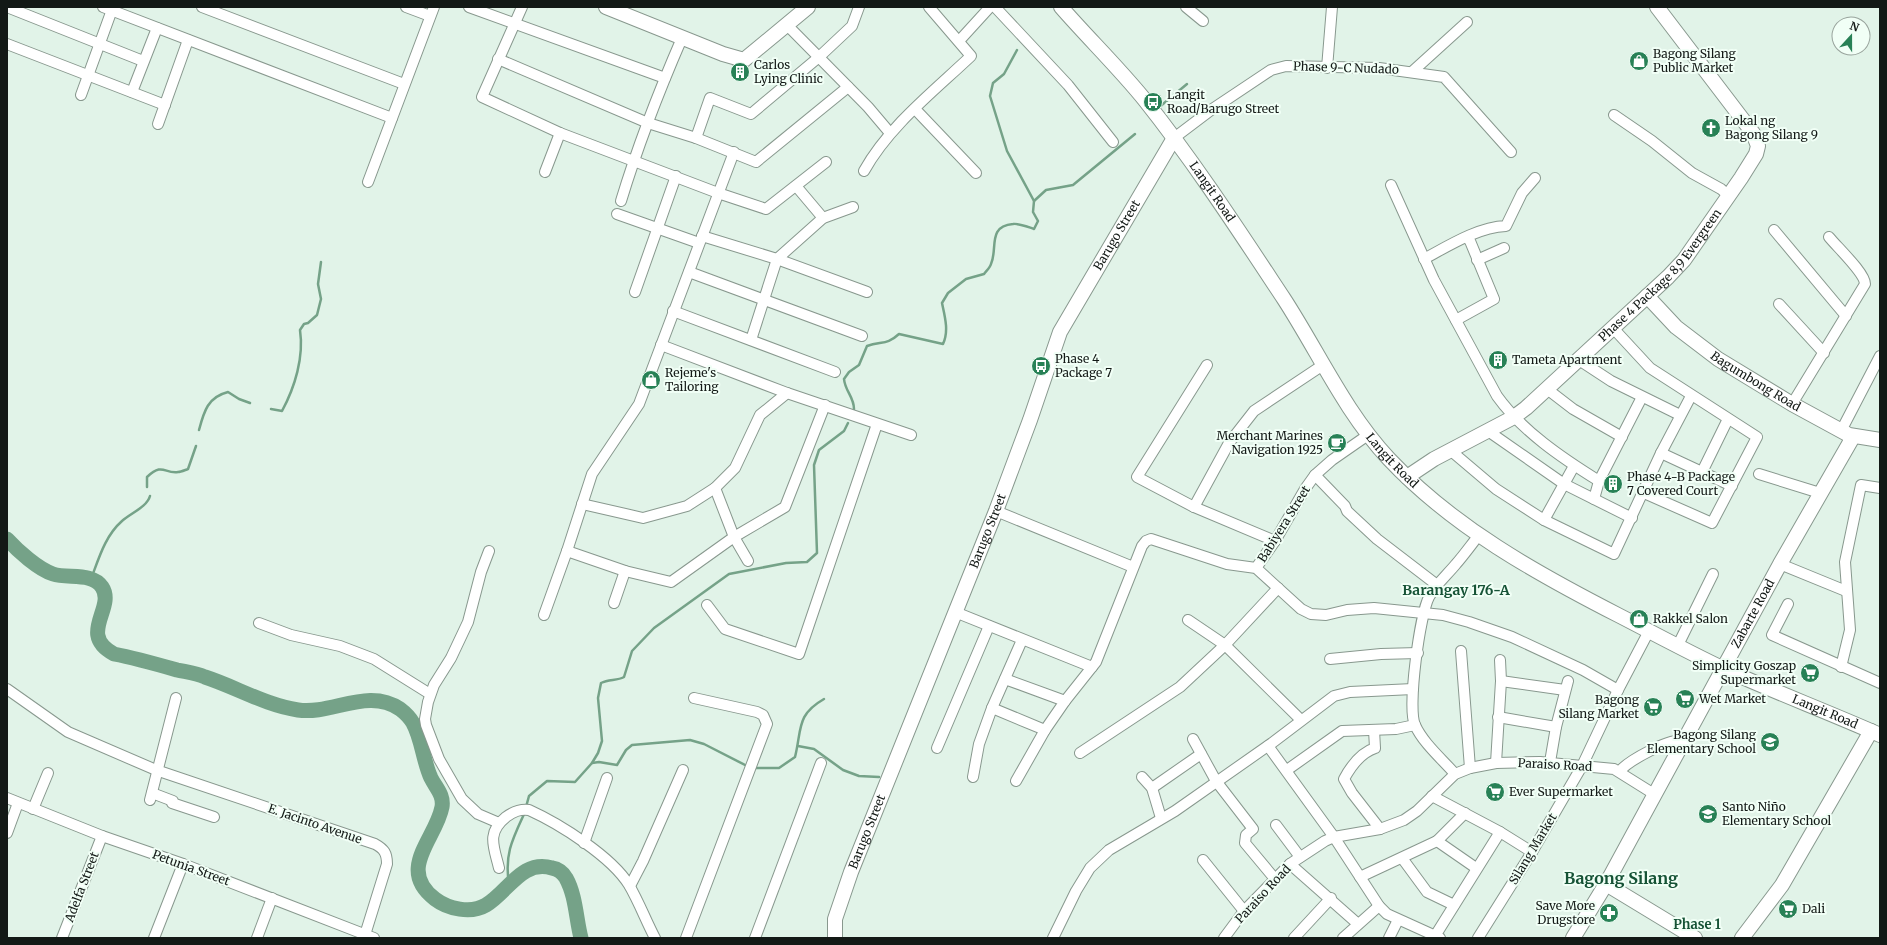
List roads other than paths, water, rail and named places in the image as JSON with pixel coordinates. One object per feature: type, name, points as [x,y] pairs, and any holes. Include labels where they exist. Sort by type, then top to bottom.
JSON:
[{"type":"main road","points":[[606,7],[738,60],[744,60],[808,7]]},
{"type":"main road","name":"Langit Road","points":[[1060,7],[1142,97],[1174,138],[1290,308],[1323,365],[1368,435],[1407,477],[1479,536],[1538,572],[1649,631],[1723,668],[1875,733]]},
{"type":"main road","name":"Phase 4 Package 8,9 Evergreen","points":[[1407,477],[1450,450],[1514,417],[1579,360],[1668,277],[1684,260],[1729,196],[1757,150],[1753,133],[1657,7]]},
{"type":"main road","name":"Barugo Street","points":[[835,938],[835,919],[839,904],[889,774],[996,511],[1030,420],[1060,332],[1174,138]]},
{"type":"main road","name":"Bagumbong Road","points":[[1647,296],[1676,326],[1718,359],[1792,404],[1847,434],[1880,440]]},
{"type":"main road","name":"Zabarte Road","points":[[1573,938],[1606,884],[1820,493],[1847,434]]},
{"type":"main road","points":[[1742,938],[1782,885],[1875,733]]},
{"type":"main road","points":[[1606,884],[1695,938]]},
{"type":"street","points":[[7,7],[143,61]]},
{"type":"street","points":[[202,7],[404,84]]},
{"type":"street","points":[[228,17],[232,7]]},
{"type":"street","points":[[368,182],[432,11],[406,7]]},
{"type":"street","points":[[469,7],[514,25],[665,78]]},
{"type":"street","points":[[522,7],[482,97],[560,133],[718,193],[766,209],[826,162]]},
{"type":"street","points":[[696,138],[710,98],[751,114],[819,57],[852,26],[859,7]]},
{"type":"street","points":[[864,170],[874,153],[890,133],[971,56],[929,7]]},
{"type":"street","points":[[959,42],[990,7]]},
{"type":"street","points":[[995,7],[1068,84],[1113,142]]},
{"type":"street","points":[[1186,7],[1203,21]]},
{"type":"street","points":[[1327,68],[1332,7]]},
{"type":"street","points":[[81,95],[100,44],[109,8],[157,28],[392,118]]},
{"type":"street","points":[[1413,71],[1467,22]]},
{"type":"street","points":[[787,25],[868,107],[890,133]]},
{"type":"street","points":[[132,92],[157,28]]},
{"type":"street","points":[[622,201],[634,160],[682,38]]},
{"type":"street","points":[[158,124],[188,40]]},
{"type":"street","points":[[7,44],[165,105]]},
{"type":"street","points":[[498,60],[648,122],[734,152],[756,162],[848,87]]},
{"type":"street","name":"Phase 9-C Nudado","points":[[1174,138],[1211,110],[1271,70],[1286,66],[1379,68],[1413,71],[1444,77],[1511,152]]},
{"type":"street","points":[[915,109],[976,173]]},
{"type":"street","points":[[1614,115],[1652,141],[1692,173],[1721,189],[1729,196]]},
{"type":"street","points":[[546,172],[560,133]]},
{"type":"street","points":[[544,615],[592,474],[639,404],[734,152]]},
{"type":"street","points":[[635,292],[676,176]]},
{"type":"street","points":[[1424,259],[1464,238],[1493,227],[1506,226],[1522,192],[1536,178]]},
{"type":"street","points":[[1391,185],[1424,259],[1497,396],[1514,417],[1574,466],[1599,481]]},
{"type":"street","points":[[796,186],[823,218]]},
{"type":"street","points":[[751,340],[777,259],[823,218],[853,207]]},
{"type":"street","points":[[617,214],[657,229],[777,259],[867,292]]},
{"type":"street","points":[[1774,230],[1846,316]]},
{"type":"street","points":[[1456,320],[1494,299],[1470,241],[1467,238]]},
{"type":"street","points":[[1792,404],[1865,284],[1865,280],[1829,238]]},
{"type":"street","points":[[1477,260],[1504,248]]},
{"type":"street","points":[[689,272],[862,336]]},
{"type":"street","points":[[1779,304],[1824,353]]},
{"type":"street","points":[[674,311],[835,372]]},
{"type":"street","points":[[1613,328],[1650,368],[1757,438],[1712,523],[1644,493]]},
{"type":"street","points":[[661,346],[787,393],[911,435]]},
{"type":"street","points":[[1847,434],[1880,356]]},
{"type":"street","points":[[1579,360],[1642,397],[1680,415]]},
{"type":"street","points":[[1207,365],[1137,477],[1194,506],[1275,542]]},
{"type":"street","points":[[1194,506],[1229,443],[1254,411],[1323,365]]},
{"type":"street","points":[[1547,389],[1568,405],[1622,437]]},
{"type":"street","points":[[582,504],[643,518],[687,506],[715,488],[736,468],[760,416],[787,393]]},
{"type":"street","points":[[1450,450],[1496,489],[1544,520],[1614,554],[1644,493],[1661,453],[1691,396]]},
{"type":"street","points":[[1594,499],[1599,481],[1642,397]]},
{"type":"street","points":[[567,551],[624,571],[671,582],[734,537],[784,507],[825,405]]},
{"type":"street","points":[[1702,472],[1728,419]]},
{"type":"street","points":[[707,605],[725,629],[800,654],[877,424]]},
{"type":"street","points":[[1488,431],[1564,484],[1632,518]]},
{"type":"street","name":"Babiyera Street","points":[[1256,568],[1275,542],[1305,488],[1315,475],[1332,460],[1368,435]]},
{"type":"street","points":[[1661,453],[1732,486]]},
{"type":"street","points":[[1544,520],[1574,466]]},
{"type":"street","points":[[1759,474],[1820,493]]},
{"type":"street","points":[[1315,475],[1345,506],[1347,511],[1377,539],[1437,584]]},
{"type":"street","points":[[1841,667],[1850,630],[1846,592],[1845,562],[1861,485],[1880,488]]},
{"type":"street","points":[[715,488],[734,537],[748,561]]},
{"type":"street","points":[[996,511],[1133,567]]},
{"type":"street","points":[[1455,774],[1421,735],[1415,725],[1411,706],[1423,612],[1437,584],[1479,536]]},
{"type":"street","points":[[1016,781],[1045,730],[1065,701],[1096,662],[1144,542],[1152,538],[1227,564],[1256,568],[1301,609],[1316,616],[1354,609],[1374,608],[1423,612],[1470,622],[1512,637],[1583,670],[1618,690]]},
{"type":"street","points":[[489,551],[480,572],[468,622],[455,651],[440,674],[430,694],[426,710],[426,725],[446,775],[462,799],[470,808],[499,823]]},
{"type":"street","points":[[1780,564],[1846,592]]},
{"type":"street","points":[[614,603],[624,571]]},
{"type":"street","points":[[1678,646],[1713,574]]},
{"type":"street","points":[[1080,753],[1180,687],[1225,645],[1278,588]]},
{"type":"street","points":[[1788,604],[1772,635],[1841,667],[1880,683]]},
{"type":"street","points":[[955,612],[1092,667]]},
{"type":"street","points":[[1188,620],[1225,645],[1301,720]]},
{"type":"street","points":[[259,623],[292,635],[340,646],[374,658],[430,694]]},
{"type":"street","points":[[937,748],[989,626]]},
{"type":"street","name":"Silang Market","points":[[1478,938],[1532,852],[1582,766],[1618,690],[1649,631]]},
{"type":"street","points":[[973,777],[979,744],[992,708],[1022,640]]},
{"type":"street","points":[[1461,651],[1470,768]]},
{"type":"street","points":[[1330,659],[1418,653]]},
{"type":"street","points":[[1496,763],[1501,681],[1500,660]]},
{"type":"street","points":[[1005,679],[1065,701]]},
{"type":"street","points":[[1501,681],[1566,686],[1556,727],[1550,762]]},
{"type":"street","points":[[7,689],[68,732],[156,770]]},
{"type":"street","points":[[1053,938],[1076,891],[1098,859],[1109,850],[1175,810],[1268,746],[1334,696],[1341,693],[1413,689]]},
{"type":"street","points":[[176,698],[156,770],[151,796],[173,801],[172,803],[214,817]]},
{"type":"street","points":[[686,938],[767,724],[763,715],[694,698]]},
{"type":"street","points":[[992,708],[1045,730]]},
{"type":"street","points":[[1498,717],[1556,727]]},
{"type":"street","points":[[1287,770],[1339,732],[1396,729],[1415,725]]},
{"type":"street","points":[[1374,730],[1375,748],[1367,750],[1350,767],[1344,779],[1352,793],[1380,829]]},
{"type":"street","points":[[1193,739],[1216,781],[1253,829],[1246,835],[1245,844],[1275,879]]},
{"type":"street","points":[[1620,772],[1626,765],[1653,750],[1674,740],[1683,741]]},
{"type":"street","points":[[1268,746],[1287,770],[1334,837],[1379,906],[1387,914],[1398,920],[1437,937],[1476,868],[1500,832]]},
{"type":"street","points":[[1152,788],[1200,754]]},
{"type":"street","name":"Paraiso Road","points":[[1224,938],[1244,911],[1290,864],[1300,857],[1334,837],[1380,829],[1408,818],[1455,774],[1470,768],[1496,763],[1550,762],[1614,769],[1654,794]]},
{"type":"street","points":[[755,938],[820,763]]},
{"type":"street","name":"E. Jacinto Avenue","points":[[156,770],[375,844],[382,848],[387,855],[388,864],[368,937]]},
{"type":"street","points":[[630,886],[643,861],[683,770]]},
{"type":"street","points":[[33,809],[48,773]]},
{"type":"street","points":[[1142,776],[1152,788],[1161,818]]},
{"type":"street","points":[[584,843],[607,778]]},
{"type":"street","points":[[1432,796],[1500,832],[1532,852]]},
{"type":"street","name":"Petunia Street","points":[[7,798],[102,836],[183,864],[272,898],[368,937]]},
{"type":"street","points":[[7,832],[18,803]]},
{"type":"street","points":[[499,868],[493,834],[499,823],[515,811],[526,810],[584,843],[612,864],[630,886],[655,938]]},
{"type":"street","points":[[1360,877],[1437,841],[1464,813]]},
{"type":"street","points":[[1276,826],[1300,857]]},
{"type":"street","name":"Adelfa Street","points":[[62,938],[102,836]]},
{"type":"street","points":[[1437,841],[1476,868]]},
{"type":"street","points":[[1402,858],[1427,892],[1454,905]]},
{"type":"street","points":[[1203,860],[1244,911]]},
{"type":"street","points":[[154,938],[183,864]]},
{"type":"street","points":[[1290,864],[1331,898],[1358,924]]},
{"type":"street","points":[[257,938],[272,898]]},
{"type":"street","points":[[1294,938],[1331,898]]},
{"type":"street","points":[[1343,938],[1379,906]]},
{"type":"street","points":[[1388,938],[1398,920]]},
{"type":"waterway","points":[[854,409],[853,401],[844,379],[849,372],[859,365],[867,346],[891,340],[899,334],[943,344],[946,329],[942,303],[948,293],[966,279],[984,274],[993,258],[996,234],[1000,229],[1005,226],[1015,224],[1024,225],[1034,229],[1038,221],[1033,212],[1034,201],[1007,151],[990,96],[993,83],[1004,74],[1017,50]]},
{"type":"waterway","points":[[1157,109],[1187,84]]},
{"type":"waterway","points":[[1034,201],[1046,190],[1073,185],[1135,134]]},
{"type":"waterway","points":[[271,409],[282,411],[291,392],[301,351],[300,330],[304,324],[308,323],[317,315],[321,299],[318,284],[321,262]]},
{"type":"waterway","points":[[199,430],[205,411],[211,401],[221,394],[228,392],[239,399],[250,403]]},
{"type":"waterway","points":[[526,807],[529,796],[547,781],[575,782],[592,763],[598,753],[602,741],[598,698],[601,683],[624,677],[632,651],[654,628],[729,574],[786,563],[807,562],[817,553],[814,465],[819,450],[844,431],[848,423]]},
{"type":"waterway","points":[[147,487],[147,477],[157,470],[160,469],[178,472],[188,469],[196,446]]},
{"type":"waterway","points":[[91,579],[103,548],[111,533],[122,521],[146,503],[150,496]]},
{"type":"waterway","points":[[7,539],[28,559],[47,572],[92,579],[98,582],[105,595],[105,604],[99,621],[98,638],[103,646],[114,654],[198,674],[286,708],[298,710],[324,709],[350,703],[375,701],[388,703],[400,709],[410,719],[416,729],[428,771],[442,799],[442,807],[438,819],[418,865],[419,876],[424,888],[440,902],[453,908],[467,910],[480,908],[486,905],[516,878],[532,868],[541,866],[558,870],[566,878],[572,892],[581,938]]},
{"type":"waterway","points":[[754,768],[779,768],[795,757],[804,717],[815,705],[824,699]]},
{"type":"waterway","points":[[592,763],[599,762],[617,765],[626,750],[632,745],[690,740],[704,744],[749,767]]},
{"type":"waterway","points":[[798,746],[814,749],[843,770],[859,776],[879,777]]},
{"type":"waterway","points":[[509,884],[509,855],[513,838],[525,812]]},
{"type":"place","name":"Bagong Silang Public Market","points":[[1639,61]]},
{"type":"place","name":"Carlos Lying Clinic","points":[[740,72]]},
{"type":"place","name":"Langit Road/Barugo Street","points":[[1153,102]]},
{"type":"place","name":"Lokal ng Bagong Silang 9","points":[[1711,128]]},
{"type":"place","name":"Tameta Apartment","points":[[1498,360]]},
{"type":"place","name":"Phase 4 Package 7","points":[[1041,366]]},
{"type":"place","name":"Rejeme's Tailoring","points":[[651,380]]},
{"type":"place","name":"Merchant Marines Navigation 1925","points":[[1337,443]]},
{"type":"place","name":"Phase 4-B Package 7 Covered Court","points":[[1613,484]]},
{"type":"place","name":"Rakkel Salon","points":[[1639,619]]},
{"type":"place","name":"Simplicity Goszap Supermarket","points":[[1810,673]]},
{"type":"place","name":"Wet Market","points":[[1685,699]]},
{"type":"place","name":"Bagong Silang Market","points":[[1653,707]]},
{"type":"place","name":"Bagong Silang Elementary School","points":[[1770,742]]},
{"type":"place","name":"Ever Supermarket","points":[[1495,792]]},
{"type":"place","name":"Santo Niño Elementary School","points":[[1708,814]]},
{"type":"place","name":"Dali","points":[[1788,909]]},
{"type":"place","name":"Save More Drugstore","points":[[1609,913]]},
{"type":"district","name":"Barangay 176-A","points":[[1456,590]]},
{"type":"district","name":"Bagong Silang","points":[[1621,878]]},
{"type":"district","name":"Phase 1","points":[[1697,924]]}]
